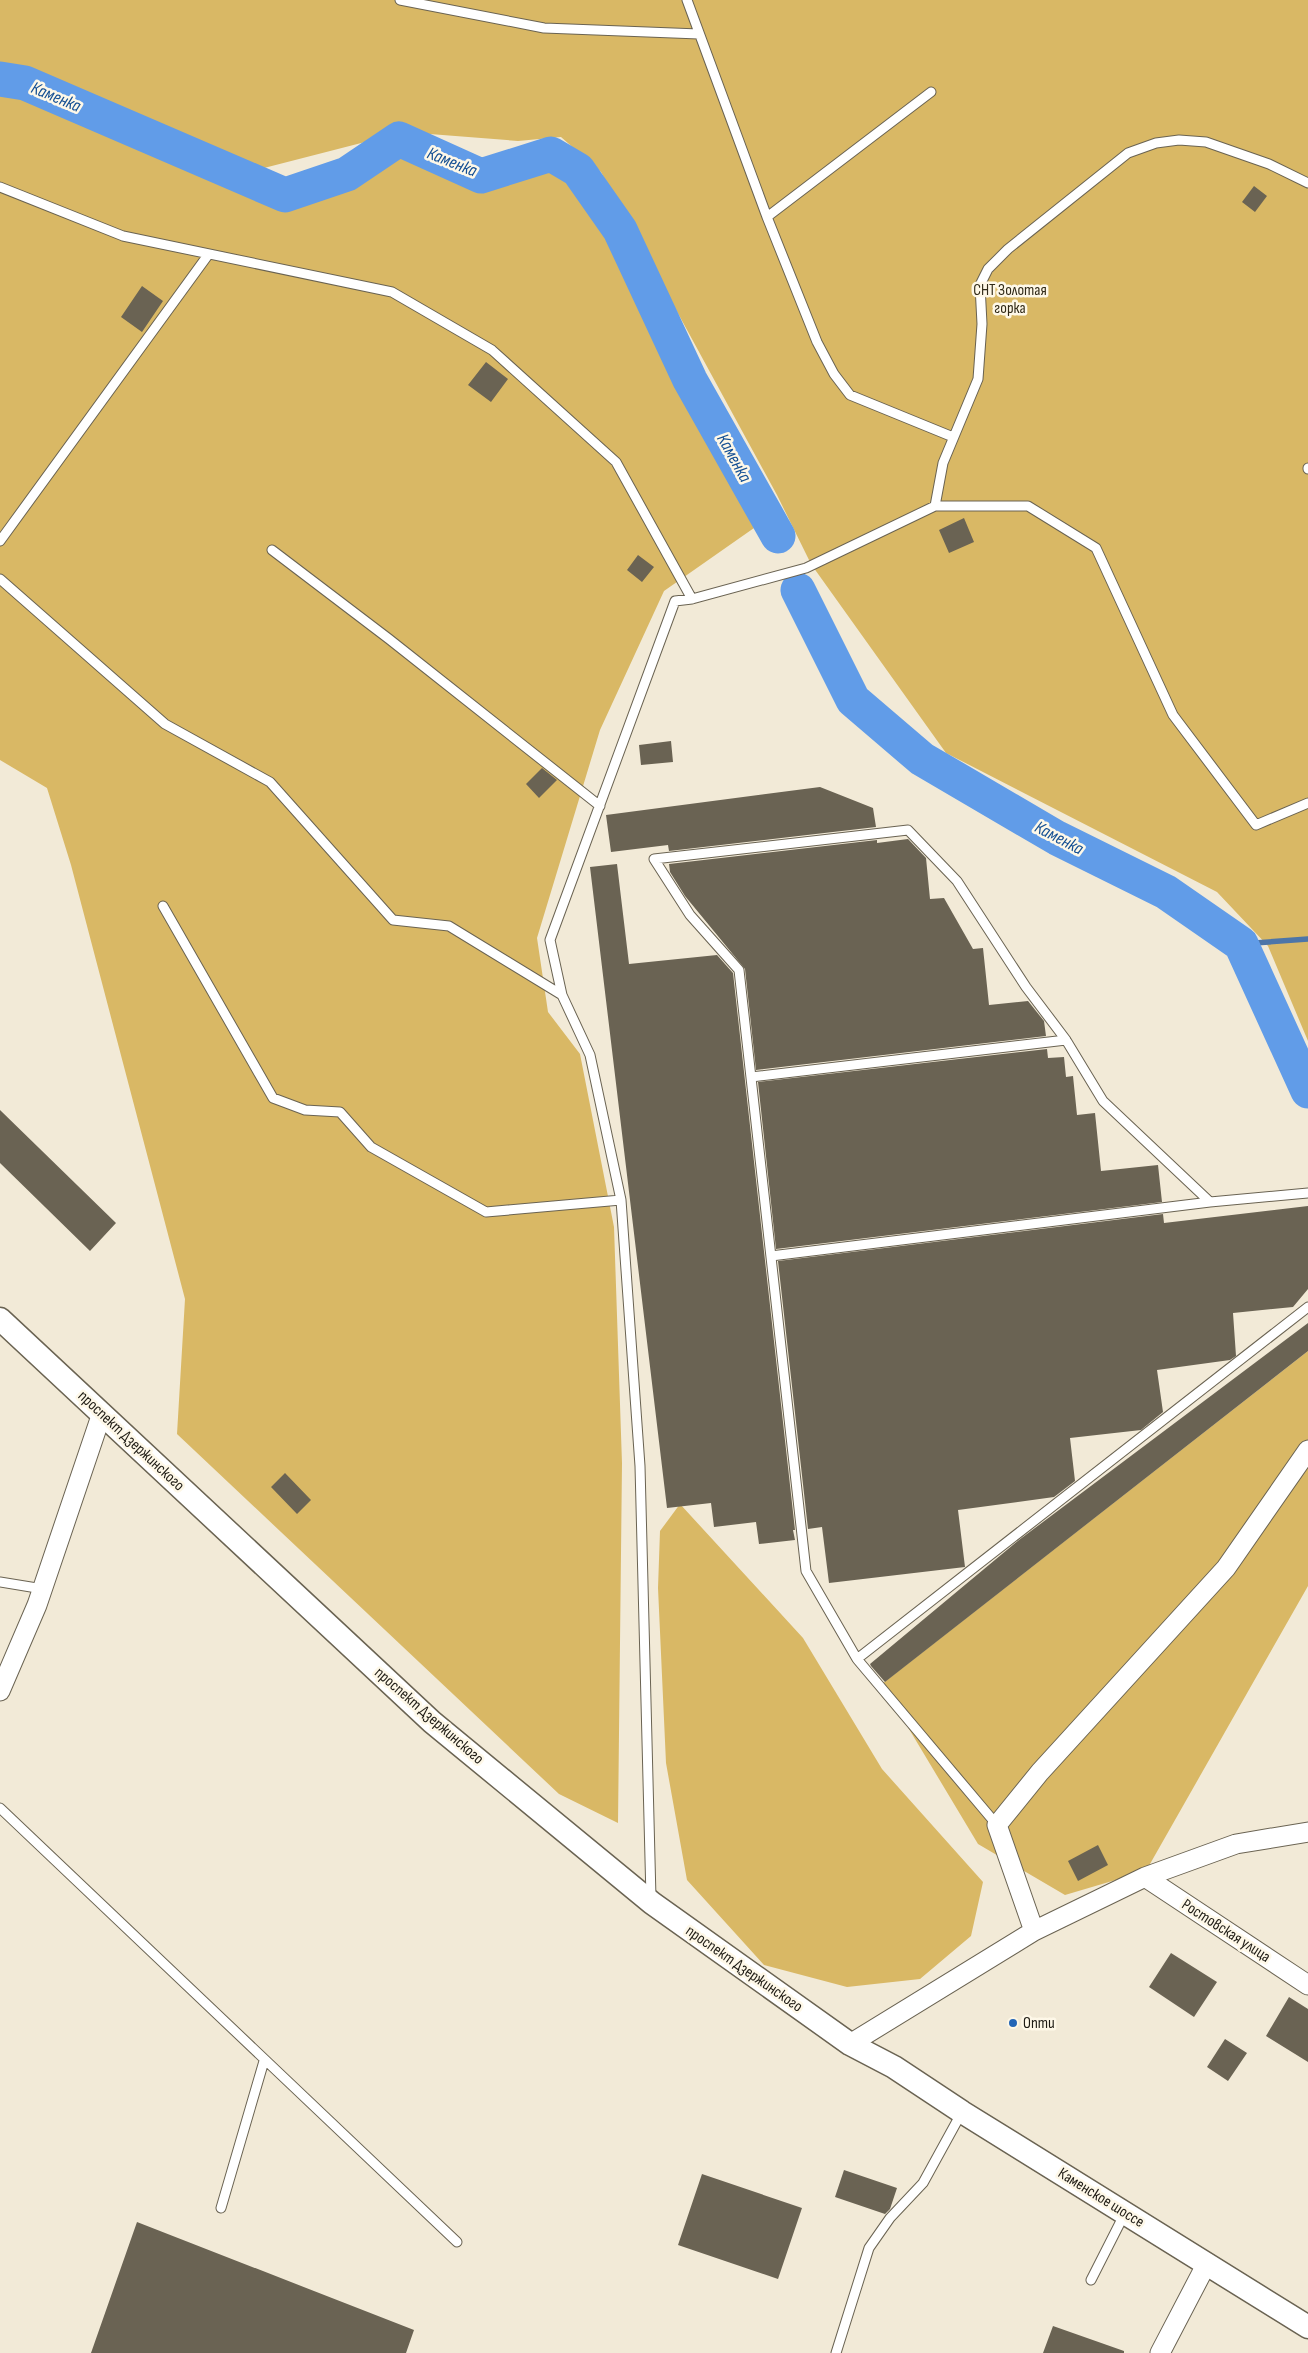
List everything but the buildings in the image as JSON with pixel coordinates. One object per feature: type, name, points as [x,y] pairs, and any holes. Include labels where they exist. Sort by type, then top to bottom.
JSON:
[{"type":"street","name":"проспект Дзержинского","points":[[0,1319],[432,1722],[652,1903],[850,2044],[894,2067]]},
{"type":"street","points":[[0,1691],[43,1588],[102,1414]]},
{"type":"street","points":[[1034,1932],[997,1825],[1040,1772],[1226,1568],[1308,1450]]},
{"type":"street","points":[[850,2044],[1034,1932],[1145,1876],[1236,1844],[1308,1832]]},
{"type":"street","name":"Ростовская улица","points":[[1145,1876],[1308,1985]]},
{"type":"street","name":"Каменское шоссе","points":[[894,2067],[962,2112],[1308,2326]]},
{"type":"street","points":[[1160,2353],[1207,2263]]},
{"type":"lane","points":[[400,0],[544,28],[700,34]]},
{"type":"lane","points":[[687,0],[767,217],[817,342],[834,374],[850,395],[953,437]]},
{"type":"lane","points":[[767,217],[931,92]]},
{"type":"lane","points":[[935,506],[944,463],[978,378],[982,324],[980,285],[988,269],[1028,232],[1128,153],[1156,143],[1179,140],[1206,142],[1269,164],[1308,183]]},
{"type":"lane","points":[[0,187],[123,236],[392,292],[492,350],[616,462],[692,599]]},
{"type":"lane","points":[[0,541],[208,255]]},
{"type":"lane","points":[[652,1903],[640,1466],[621,1200],[590,1055],[562,995],[550,940],[675,601],[692,599],[806,568],[935,506],[1028,506],[1096,548],[1173,716],[1256,825],[1308,803]]},
{"type":"lane","points":[[272,550],[390,639],[600,806]]},
{"type":"lane","points":[[0,579],[165,724],[270,782],[393,920],[449,926],[562,995]]},
{"type":"lane","points":[[997,1825],[857,1659],[806,1571],[739,970],[690,915],[654,860],[908,830],[957,881],[1026,987],[1066,1040],[1103,1101],[1210,1202]]},
{"type":"lane","points":[[163,906],[274,1098],[305,1110],[340,1112],[371,1147],[486,1212],[621,1200]]},
{"type":"lane","points":[[751,1077],[1066,1040]]},
{"type":"lane","points":[[771,1256],[1210,1202],[1308,1193]]},
{"type":"lane","points":[[857,1659],[1308,1307]]},
{"type":"lane","points":[[0,1582],[43,1588]]},
{"type":"lane","points":[[0,1808],[264,2061],[457,2242]]},
{"type":"lane","points":[[221,2208],[264,2061]]},
{"type":"lane","points":[[836,2353],[869,2248],[890,2218],[923,2183],[962,2112]]},
{"type":"lane","points":[[1091,2280],[1125,2213]]},
{"type":"green space","name":"СНТ Золотая горка","points":[[0,0],[1308,0],[1308,1041],[1268,946],[1217,892],[946,753],[811,564],[777,495],[601,172],[561,137],[518,141],[404,132],[264,168],[32,74],[0,68]]},
{"type":"green space","points":[[0,88],[25,91],[146,147],[281,202],[354,182],[401,149],[487,185],[550,162],[576,180],[614,240],[679,383],[754,528],[664,591],[600,730],[537,938],[548,1012],[580,1054],[614,1227],[622,1463],[618,1823],[559,1794],[177,1434],[185,1299],[71,865],[47,788],[0,760]]},
{"type":"green space","points":[[1308,1351],[1308,1586],[1146,1871],[1065,1895],[978,1844],[882,1684]]},
{"type":"green space","points":[[680,1504],[803,1638],[882,1769],[983,1882],[971,1936],[920,1979],[847,1987],[764,1965],[687,1880],[666,1763],[658,1588],[660,1531]]},
{"type":"waterway","name":"Каменка","points":[[0,79],[25,83],[285,195],[347,174],[399,139],[481,176],[551,154],[578,170],[620,230],[690,380],[778,536]]},
{"type":"waterway","name":"Каменка","points":[[798,590],[853,700],[922,759],[1057,838],[1166,892],[1241,944],[1308,1091]]},
{"type":"waterway","points":[[1241,944],[1308,939]]},
{"type":"place","name":"Опти","points":[[1013,2023]]}]
